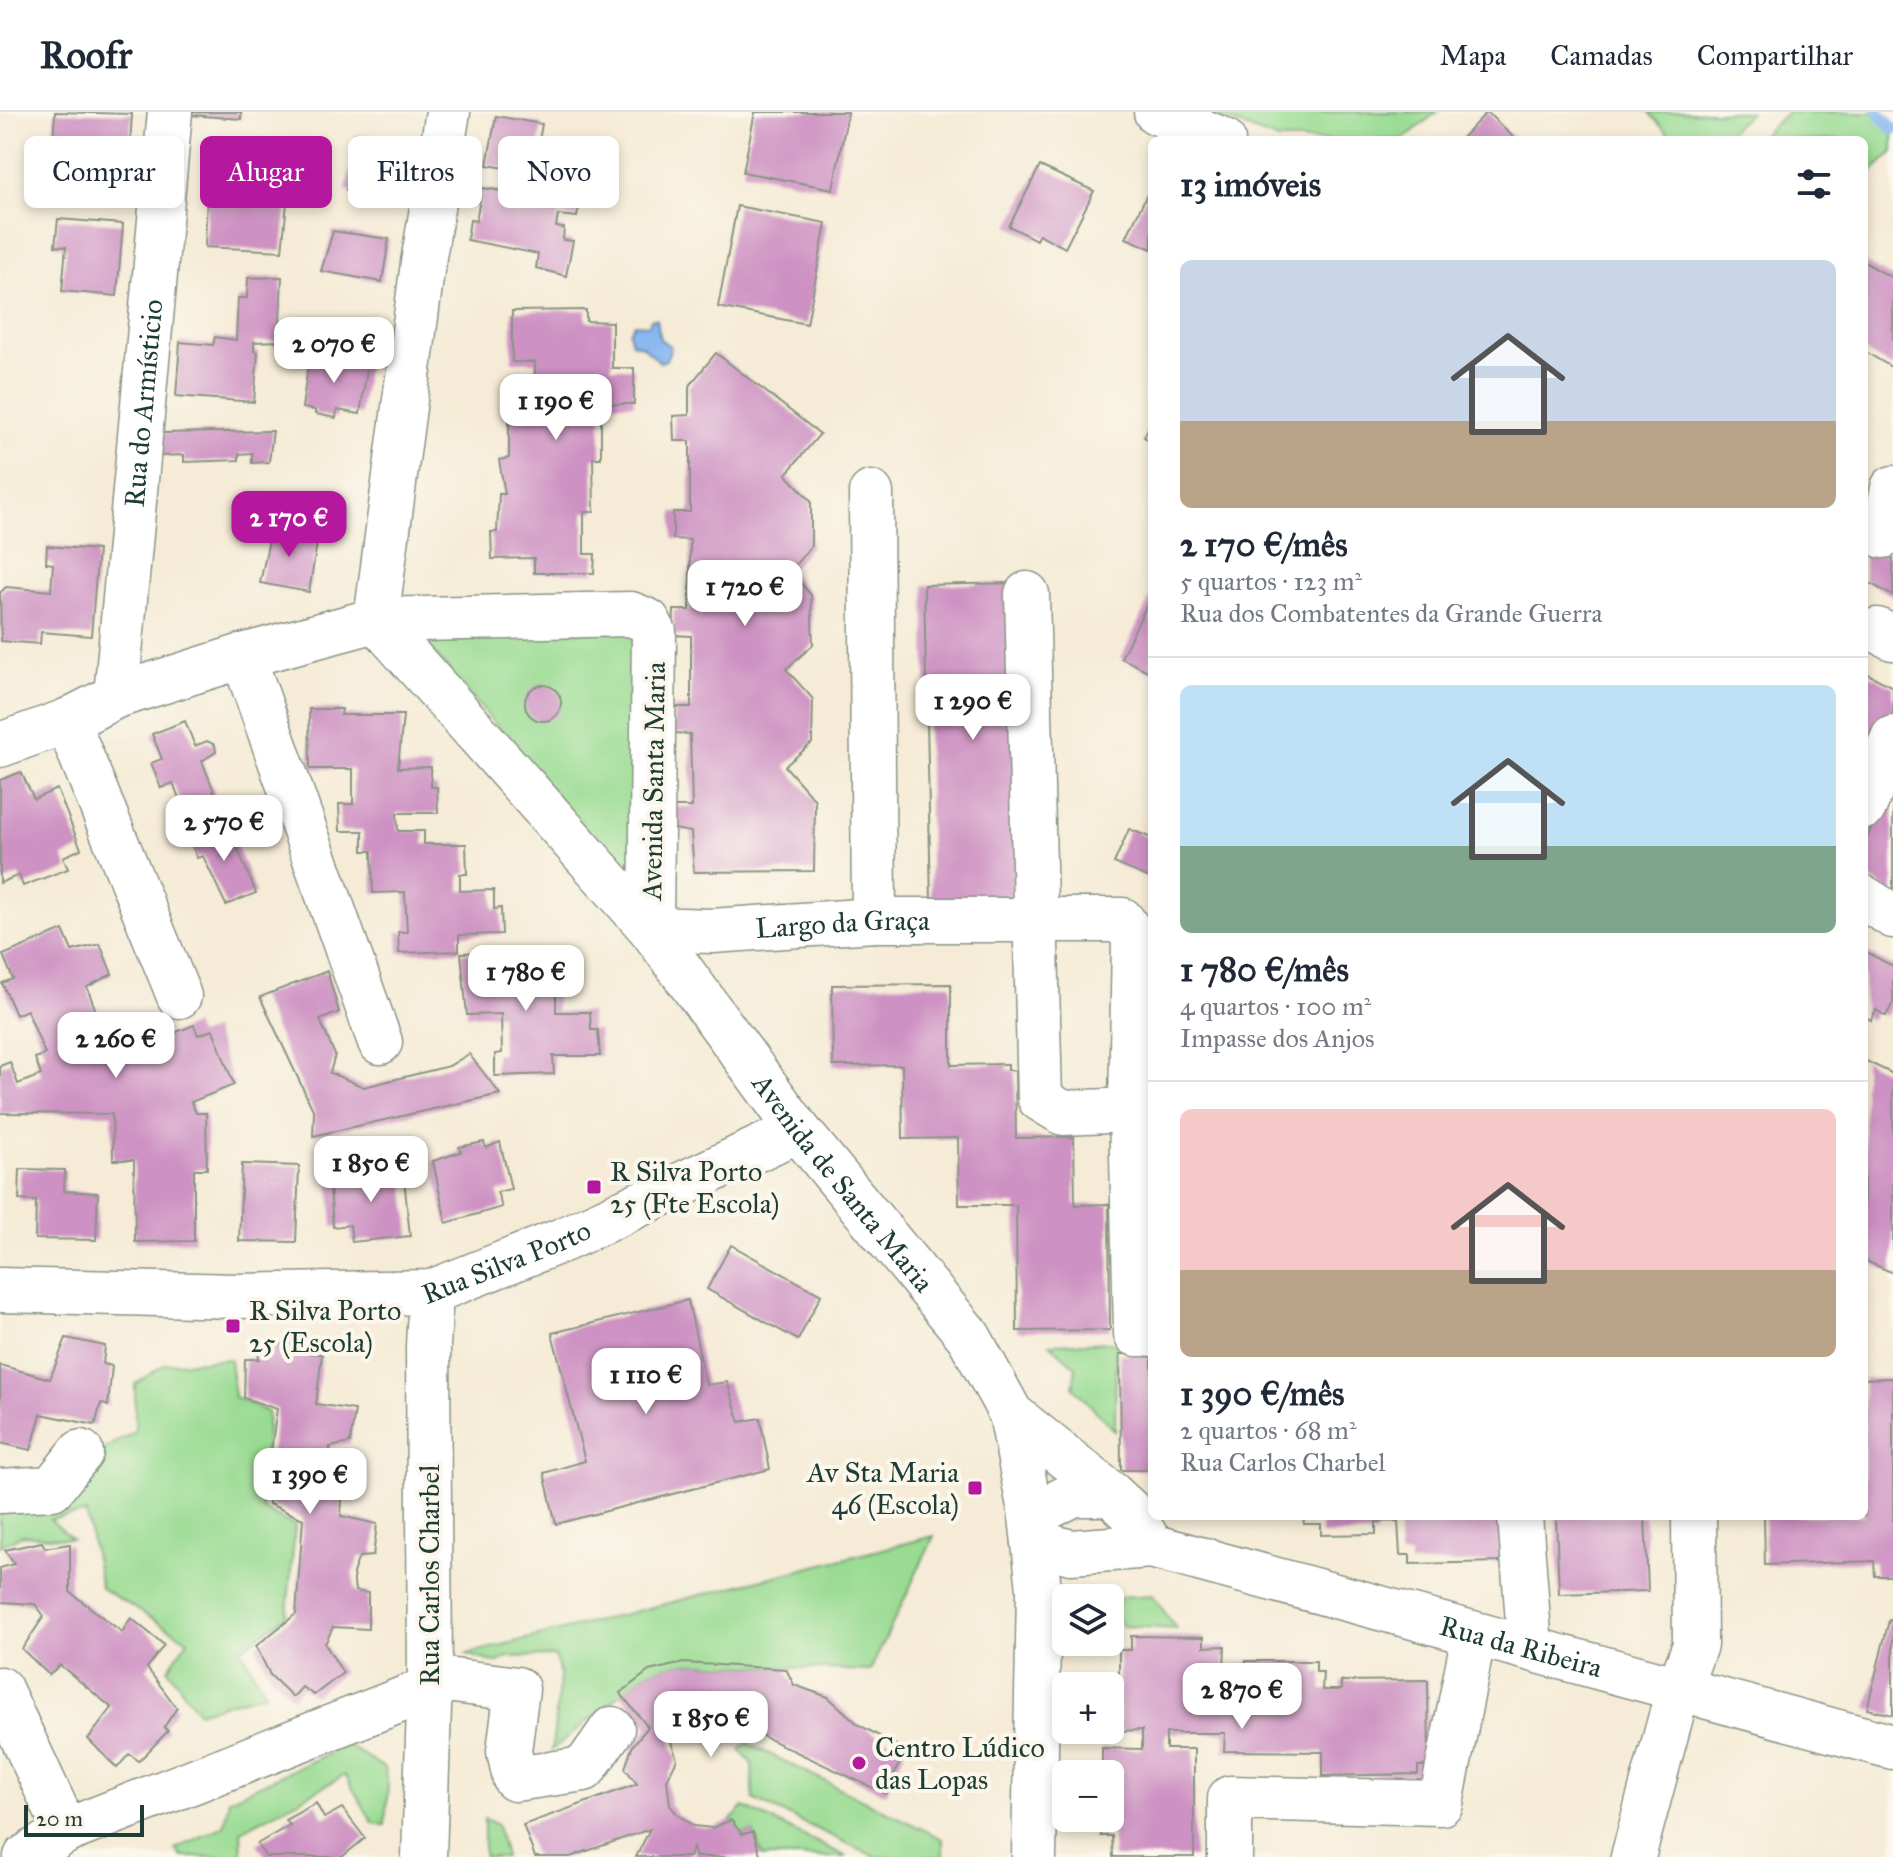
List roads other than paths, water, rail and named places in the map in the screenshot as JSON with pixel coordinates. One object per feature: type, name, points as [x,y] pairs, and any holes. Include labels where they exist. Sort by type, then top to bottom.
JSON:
[{"type":"street","name":"Rua do Armísticio","points":[[116,696],[170,112]]},
{"type":"street","points":[[0,745],[67,721],[116,696],[243,656],[376,620],[423,263],[448,112]]},
{"type":"street","points":[[1156,112],[1213,136]]},
{"type":"street","points":[[1880,534],[1893,488]]},
{"type":"street","points":[[871,493],[874,920]]},
{"type":"street","points":[[1027,594],[1040,1099],[1063,1113],[1131,1110]]},
{"type":"street","name":"Avenida Santa Maria","points":[[376,620],[631,614],[648,621],[654,632],[651,929]]},
{"type":"street","name":"Avenida de Santa Maria","points":[[376,620],[651,929],[798,1130],[969,1337],[1011,1414],[1033,1529],[1039,1589],[1034,1857]]},
{"type":"street","points":[[243,656],[380,1042]]},
{"type":"street","points":[[67,721],[179,996]]},
{"type":"street","points":[[1868,797],[1893,738]]},
{"type":"street","points":[[1868,900],[1893,916]]},
{"type":"street","name":"Largo da Graça","points":[[651,929],[712,931],[874,920],[1122,920],[1134,937],[1131,1110],[1136,1334],[1148,1334]]},
{"type":"street","name":"Rua Silva Porto","points":[[0,1290],[238,1296],[431,1292],[565,1239],[798,1130]]},
{"type":"street","name":"Rua Carlos Charbel","points":[[424,1857],[430,1683],[428,1346],[431,1292]]},
{"type":"street","points":[[1011,1414],[1133,1514],[1151,1546],[1039,1589]]},
{"type":"street","points":[[0,1491],[52,1488],[81,1452]]},
{"type":"street","points":[[1033,1529],[1074,1494],[1111,1494]]},
{"type":"street","points":[[1520,1520],[1530,1648]]},
{"type":"street","points":[[1633,1857],[1678,1690],[1695,1645],[1694,1520]]},
{"type":"street","name":"Rua da Ribeira","points":[[1033,1529],[1071,1552],[1151,1546],[1893,1747]]},
{"type":"street","points":[[1230,1857],[1230,1798],[1441,1803],[1474,1634]]},
{"type":"street","points":[[26,1857],[66,1831],[430,1683],[517,1689],[509,1751],[515,1779],[584,1769],[612,1729]]},
{"type":"street","points":[[0,1689],[66,1831]]},
{"type":"water","points":[[651,319],[657,319],[660,339],[671,347],[666,360],[660,362],[642,346],[632,343],[629,332],[634,324],[649,325]]},
{"type":"waterway","points":[[1878,112],[1893,129]]},
{"type":"place","name":"R Silva Porto 25 (Fte Escola)","points":[[594,1187]]},
{"type":"place","name":"R Silva Porto 25 (Escola)","points":[[233,1326]]},
{"type":"place","name":"Av Sta Maria 46 (Escola)","points":[[975,1488]]},
{"type":"place","name":"Centro Lúdico das Lopas","points":[[859,1763]]}]
